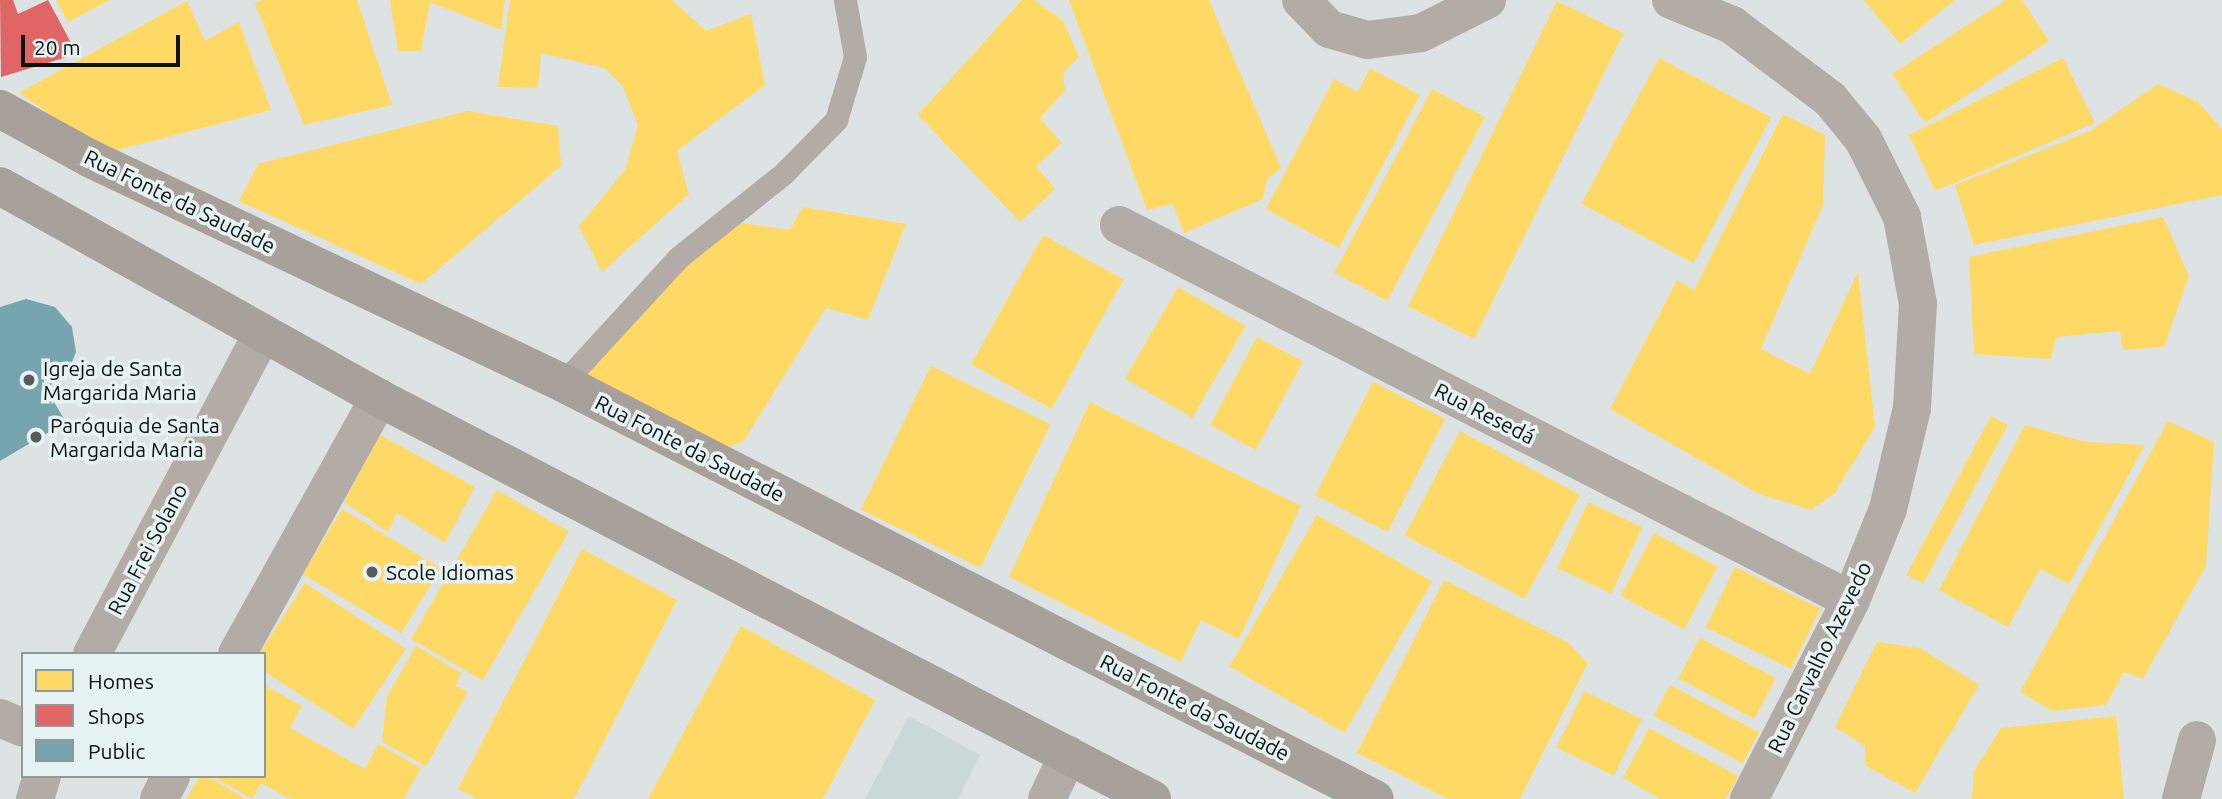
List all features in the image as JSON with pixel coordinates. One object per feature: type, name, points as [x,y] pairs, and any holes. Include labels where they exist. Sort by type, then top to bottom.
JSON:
[{"type":"street","points":[[1301,0],[1329,29],[1367,40],[1420,33],[1487,0]]},
{"type":"street","name":"Rua Carvalho Azevedo","points":[[1671,0],[1732,25],[1830,99],[1863,139],[1902,217],[1918,304],[1912,408],[1888,509],[1851,600],[1749,799]]},
{"type":"street","name":"Rua Fonte da Saudade","points":[[0,109],[89,158],[563,383],[1375,799]]},
{"type":"street","points":[[0,186],[379,398],[1152,799]]},
{"type":"street","name":"Rua Resedá","points":[[1119,225],[1851,600]]},
{"type":"street","name":"Rua Frei Solano","points":[[93,652],[262,334]]},
{"type":"street","points":[[238,652],[379,398]]},
{"type":"street","points":[[0,718],[21,727]]},
{"type":"street","points":[[2181,799],[2197,740]]},
{"type":"street","points":[[1047,799],[1068,755]]},
{"type":"street","points":[[35,799],[41,778]]},
{"type":"street","points":[[159,799],[170,778]]},
{"type":"lane","points":[[563,383],[679,257],[783,174],[836,120],[855,57],[845,0]]},
{"type":"shaded area","points":[[909,716],[980,755],[958,799],[865,799]]},
{"type":"building: Homes","points":[[56,0],[110,0],[68,22]]},
{"type":"building: Homes","points":[[263,0],[357,0],[392,105],[304,125],[255,4]]},
{"type":"building: Homes","points":[[390,0],[505,0],[501,30],[430,2],[421,51],[398,51]]},
{"type":"building: Homes","points":[[510,0],[672,0],[706,31],[751,14],[765,85],[677,151],[689,194],[602,272],[579,226],[625,170],[638,125],[622,85],[604,68],[541,53],[538,88],[498,87]]},
{"type":"building: Homes","points":[[1022,0],[1034,0],[1063,21],[1079,56],[1063,74],[1065,91],[1040,118],[1062,143],[1036,166],[1055,189],[1020,222],[918,115]]},
{"type":"building: Homes","points":[[1069,0],[1209,0],[1281,168],[1267,179],[1263,199],[1184,233],[1173,204],[1147,210]]},
{"type":"building: Homes","points":[[1864,0],[1955,0],[1900,44]]},
{"type":"building: Homes","points":[[2006,0],[2022,0],[2049,41],[1925,123],[1892,74]]},
{"type":"building: Homes","points":[[187,1],[205,41],[239,22],[271,110],[106,153],[19,93]]},
{"type":"building: Homes","points":[[1557,1],[1624,33],[1474,339],[1408,307]]},
{"type":"building: Homes","points":[[1659,58],[1771,118],[1694,263],[1582,204]]},
{"type":"building: Homes","points":[[2063,58],[2095,123],[1935,191],[1909,135]]},
{"type":"building: Homes","points":[[1370,68],[1420,95],[1339,248],[1266,209],[1334,79],[1358,92]]},
{"type":"building: Homes","points":[[2158,84],[2198,102],[2222,129],[2222,195],[1974,245],[1955,185],[2090,131]]},
{"type":"building: Homes","points":[[1432,89],[1485,117],[1387,301],[1334,273]]},
{"type":"building: Homes","points":[[468,111],[558,126],[561,166],[421,284],[239,201],[258,164]]},
{"type":"building: Homes","points":[[1783,114],[1825,135],[1823,205],[1761,349],[1810,374],[1858,272],[1875,427],[1835,493],[1811,510],[1759,494],[1610,409],[1677,280],[1694,290]]},
{"type":"building: Homes","points":[[803,207],[906,224],[868,320],[826,308],[744,441],[719,451],[582,374],[727,221],[790,230]]},
{"type":"building: Homes","points":[[2163,217],[2189,276],[2164,347],[2123,350],[2120,331],[2056,337],[2051,359],[1974,354],[1969,257]]},
{"type":"building: Homes","points":[[1043,235],[1123,280],[1052,409],[971,364]]},
{"type":"building: Homes","points":[[1178,287],[1246,326],[1193,418],[1125,379]]},
{"type":"building: Homes","points":[[1257,337],[1303,361],[1256,450],[1210,425]]},
{"type":"building: Homes","points":[[931,366],[1051,424],[980,568],[861,510]]},
{"type":"building: Homes","points":[[1373,382],[1445,419],[1388,532],[1315,495]]},
{"type":"building: Homes","points":[[1090,402],[1301,506],[1239,639],[1201,620],[1181,662],[1009,577]]},
{"type":"building: Homes","points":[[1991,416],[2008,425],[1923,584],[1906,575]]},
{"type":"building: Homes","points":[[2168,421],[2214,442],[2206,566],[2143,679],[2124,672],[2106,705],[2053,711],[2020,692]]},
{"type":"building: Homes","points":[[2025,425],[2085,442],[2145,445],[2069,584],[2040,569],[2008,627],[1939,590]]},
{"type":"building: Homes","points":[[1460,431],[1580,495],[1525,599],[1405,535]]},
{"type":"building: Homes","points":[[380,435],[475,487],[445,543],[397,513],[388,532],[344,502]]},
{"type":"building: Homes","points":[[497,490],[569,532],[483,680],[411,639]]},
{"type":"building: Homes","points":[[1588,502],[1642,527],[1612,594],[1557,568]]},
{"type":"building: Homes","name":"Scole Idiomas","points":[[342,509],[441,568],[401,633],[303,574]]},
{"type":"building: Homes","points":[[1317,515],[1432,582],[1345,733],[1230,667]]},
{"type":"building: Homes","points":[[1654,533],[1718,567],[1684,629],[1621,596]]},
{"type":"building: Homes","points":[[582,549],[677,600],[574,799],[477,799],[458,789]]},
{"type":"building: Homes","points":[[1735,567],[1820,609],[1791,669],[1706,627]]},
{"type":"building: Homes","points":[[1444,580],[1569,643],[1588,663],[1520,799],[1448,799],[1357,753]]},
{"type":"building: Homes","points":[[305,583],[406,649],[353,729],[266,672],[266,652],[260,652]]},
{"type":"building: Homes","points":[[741,626],[875,700],[823,799],[648,799]]},
{"type":"building: Homes","points":[[1700,638],[1776,678],[1754,719],[1678,679]]},
{"type":"building: Homes","points":[[1877,642],[1920,648],[1979,685],[1915,793],[1866,766],[1865,746],[1835,727]]},
{"type":"building: Homes","points":[[416,646],[461,673],[456,686],[468,692],[426,766],[382,742],[387,696]]},
{"type":"building: Homes","points":[[1670,685],[1759,732],[1743,763],[1654,716]]},
{"type":"building: Homes","points":[[266,686],[302,706],[290,728],[365,769],[378,744],[421,768],[404,799],[290,799],[261,783],[252,799],[215,778],[266,778]]},
{"type":"building: Homes","points":[[1584,691],[1642,719],[1614,776],[1556,748]]},
{"type":"building: Homes","points":[[2116,716],[2124,799],[1972,799],[1974,771],[2001,728]]},
{"type":"building: Homes","points":[[1649,728],[1738,776],[1726,799],[1660,799],[1623,778]]},
{"type":"building: Homes","points":[[199,778],[211,778],[245,799],[186,799]]},
{"type":"building: Shops","points":[[0,0],[13,0],[18,14],[48,0],[77,54],[1,77]]},
{"type":"building: Public","name":"Igreja de Santa Margarida Maria","points":[[26,299],[55,307],[72,327],[76,352],[69,370],[46,389],[66,422],[0,461],[0,307]]},
{"type":"place","name":"Igreja de Santa Margarida Maria","points":[[29,380]]},
{"type":"place","name":"Paróquia de Santa Margarida Maria","points":[[36,437]]},
{"type":"place","name":"Scole Idiomas","points":[[372,572]]}]
